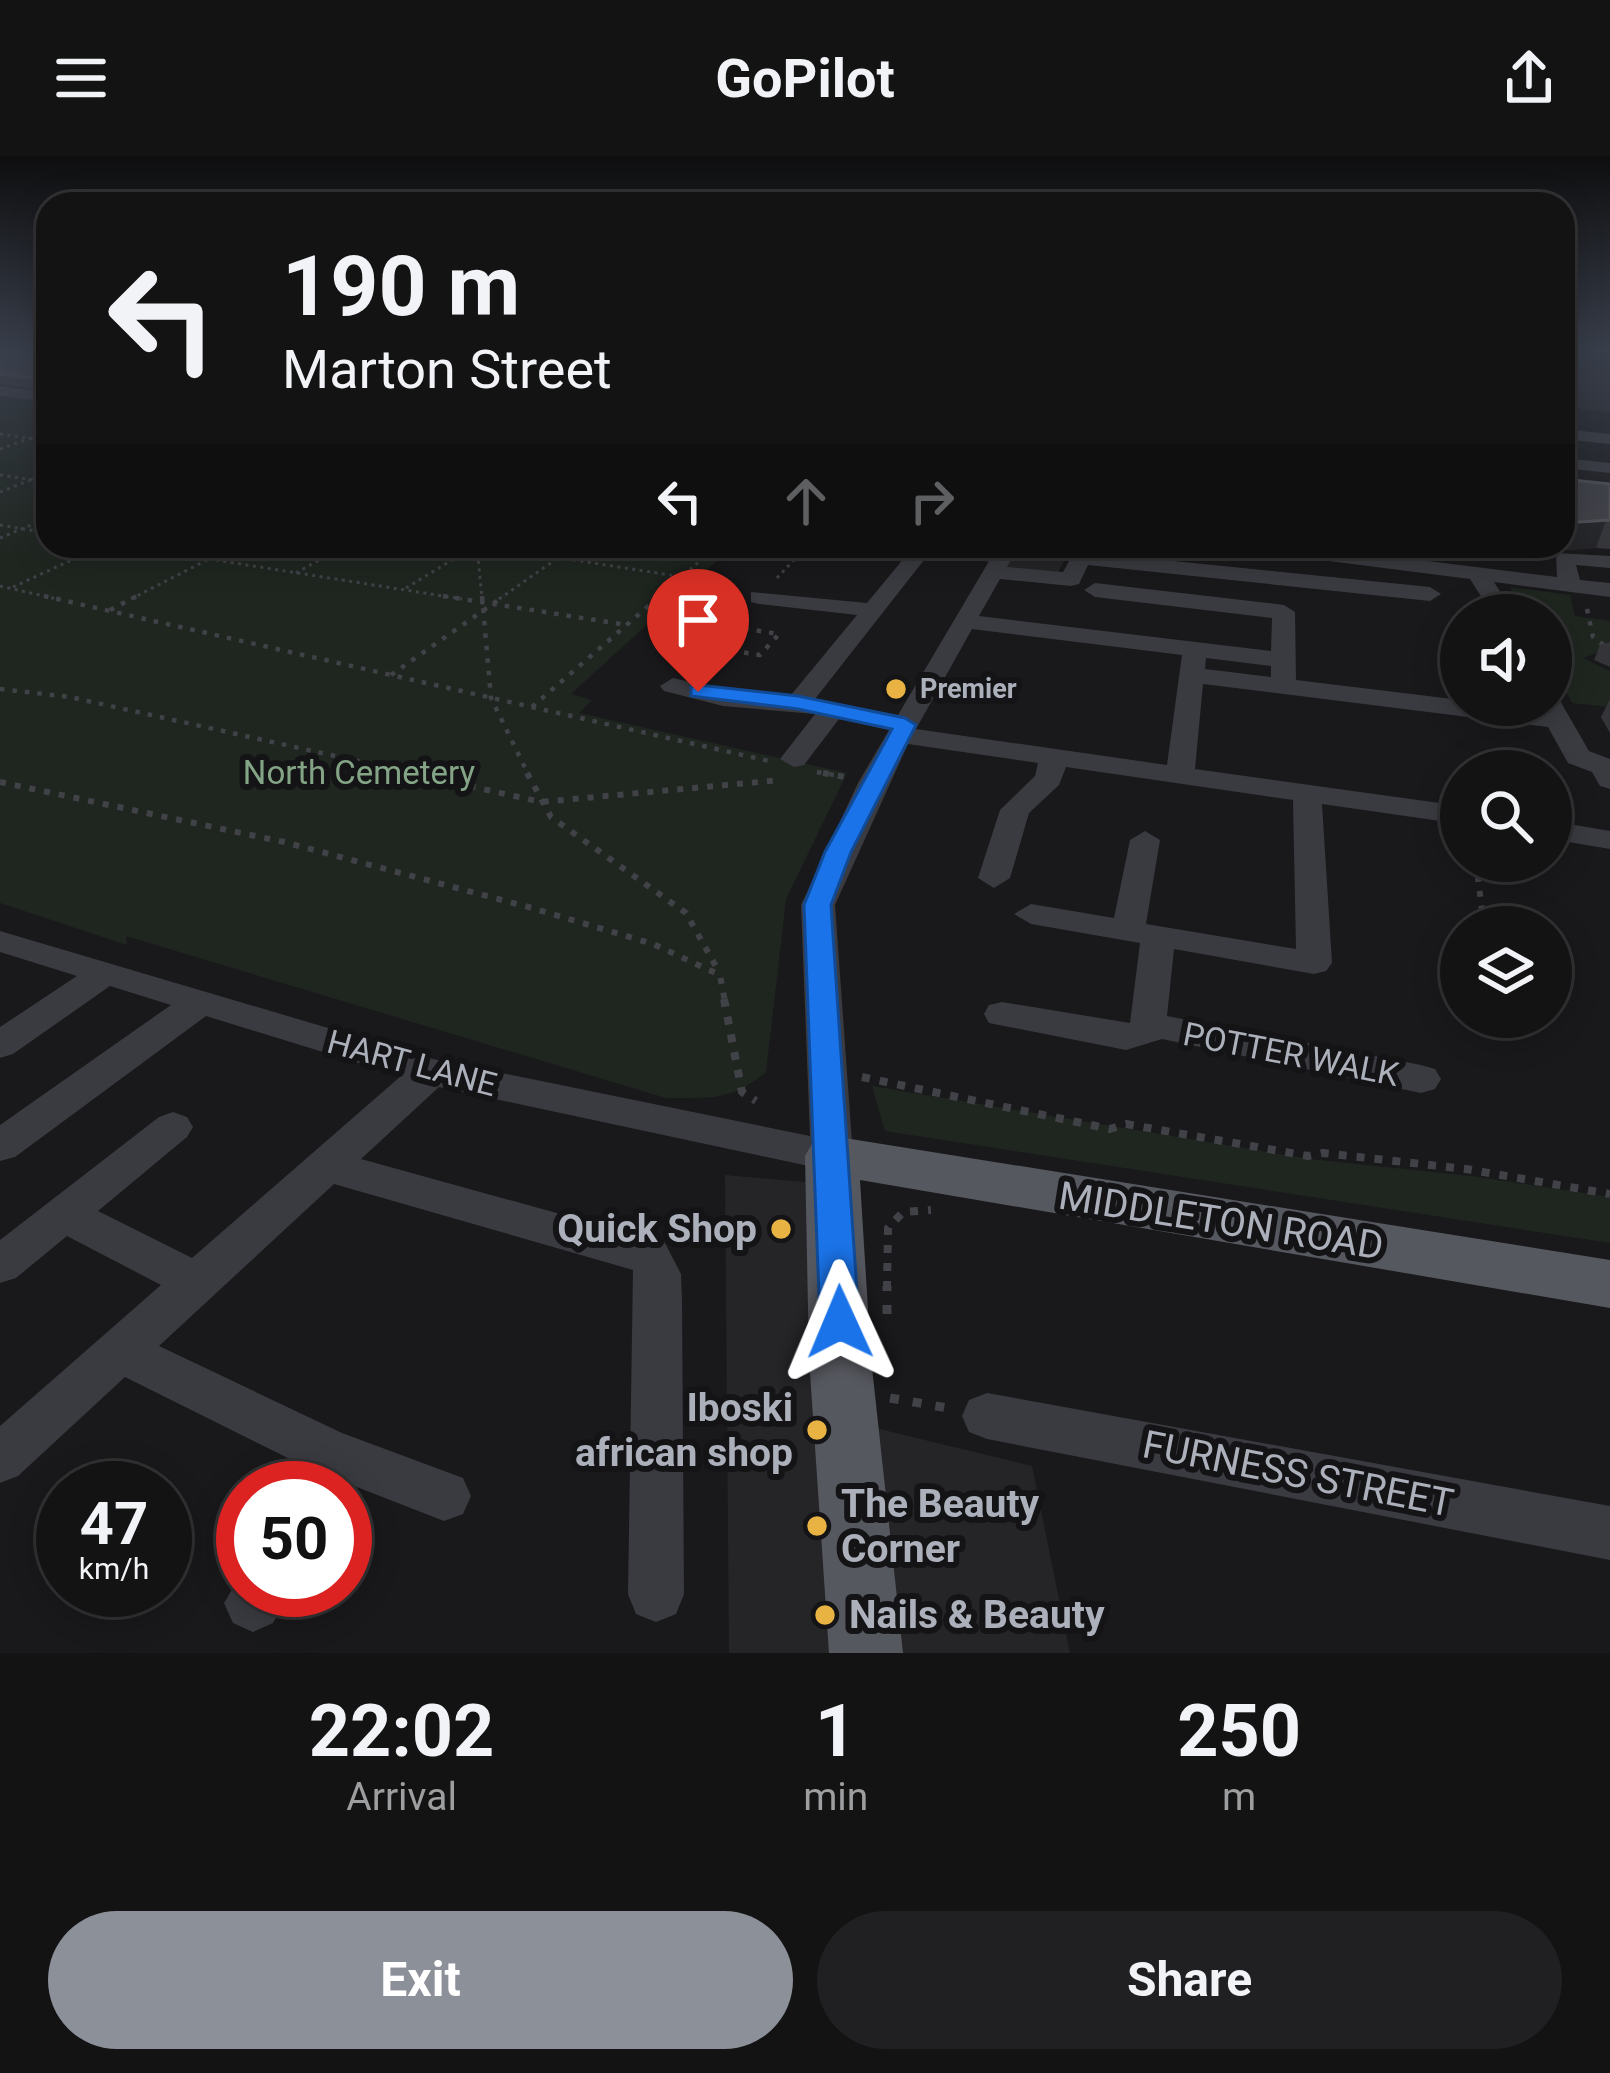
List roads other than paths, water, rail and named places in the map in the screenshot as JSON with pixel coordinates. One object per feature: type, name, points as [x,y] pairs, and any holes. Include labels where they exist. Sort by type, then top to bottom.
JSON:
[{"type":"main road","name":"MIDDLETON ROAD","points":[[832,1156],[1610,1284]]},
{"type":"main road","points":[[832,1156],[840,1358],[866,1653]]},
{"type":"street","points":[[1575,435],[1610,439]]},
{"type":"street","points":[[1575,464],[1610,468]]},
{"type":"street","points":[[1575,480],[1610,484]]},
{"type":"street","points":[[798,703],[915,558]]},
{"type":"street","points":[[832,1156],[818,905],[838,852],[1000,558]]},
{"type":"street","points":[[1085,584],[1079,560],[1085,558],[1430,594]]},
{"type":"street","points":[[1404,558],[1583,596],[1610,590]]},
{"type":"street","points":[[1452,558],[1453,570]]},
{"type":"street","points":[[1495,558],[1497,568],[1583,596]]},
{"type":"street","points":[[1564,558],[1583,596]]},
{"type":"street","points":[[1573,558],[1610,562]]},
{"type":"street","points":[[991,572],[1200,602],[1284,603],[1282,673]]},
{"type":"street","points":[[1480,578],[1490,594]]},
{"type":"street","points":[[759,597],[873,610]]},
{"type":"street","points":[[962,621],[1194,662],[1440,696]]},
{"type":"street","points":[[1180,774],[1194,662]]},
{"type":"street","points":[[673,686],[723,698],[798,703],[902,730],[1054,756],[1440,812]]},
{"type":"street","points":[[796,770],[832,710]]},
{"type":"street","points":[[1561,726],[1578,758],[1608,772]]},
{"type":"street","points":[[994,878],[1015,810],[1048,778],[1054,756]]},
{"type":"street","points":[[1031,914],[1314,964],[1307,793]]},
{"type":"street","points":[[1572,834],[1610,840]]},
{"type":"street","name":"POTTER WALK","points":[[1145,840],[1147,1019],[1154,1029],[1421,1079]]},
{"type":"street","name":"HART LANE","points":[[0,941],[431,1072],[832,1156]]},
{"type":"street","points":[[0,1045],[104,974]]},
{"type":"street","points":[[0,1146],[199,1003]]},
{"type":"street","points":[[1002,1014],[1126,1037],[1154,1029]]},
{"type":"street","points":[[0,1459],[431,1072]]},
{"type":"street","points":[[0,1264],[173,1127]]},
{"type":"street","points":[[327,1166],[649,1256],[658,1274],[659,1300],[656,1594]]},
{"type":"street","points":[[66,1215],[197,1282]]},
{"type":"street","points":[[120,1351],[322,1461]]},
{"type":"street","name":"FURNESS STREET","points":[[986,1416],[1610,1533]]},
{"type":"street","points":[[372,1482],[443,1496]]},
{"type":"place","name":"Premier","points":[[896,689]]},
{"type":"place","name":"Quick Shop","points":[[781,1229]]},
{"type":"place","name":"Iboski african shop","points":[[817,1430]]},
{"type":"place","name":"The Beauty Corner","points":[[817,1526]]},
{"type":"place","name":"Nails & Beauty","points":[[825,1615]]},
{"type":"park label","name":"North Cemetery","points":[[359,772]]}]
